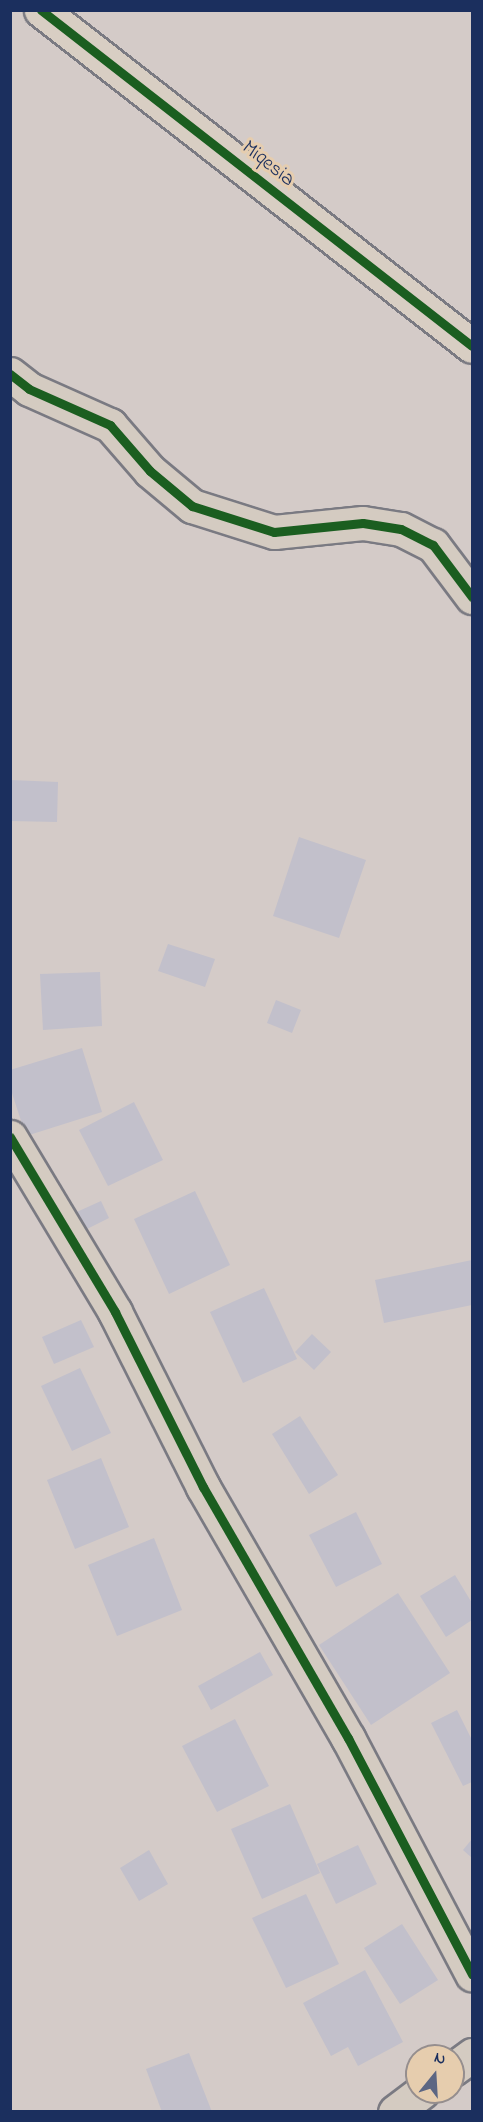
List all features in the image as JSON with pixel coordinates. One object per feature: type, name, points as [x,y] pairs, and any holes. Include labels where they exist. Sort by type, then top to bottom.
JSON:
[{"type":"main road","name":"Miqesia","points":[[42,10],[472,346]]},
{"type":"street","points":[[10,374],[29,389],[110,425],[150,471],[192,506],[274,532],[363,523],[402,530],[433,546],[472,597]]},
{"type":"street","points":[[10,1137],[115,1312],[203,1487],[348,1738],[472,1974]]},
{"type":"building","points":[[10,780],[58,782],[57,822],[10,821]]},
{"type":"building","points":[[299,837],[366,860],[339,938],[273,916]]},
{"type":"building","points":[[168,944],[215,959],[205,987],[158,971]]},
{"type":"building","points":[[100,972],[102,1026],[43,1030],[40,974]]},
{"type":"building","points":[[276,1000],[301,1010],[292,1033],[267,1023]]},
{"type":"building","points":[[82,1048],[102,1112],[26,1136],[10,1087],[10,1070]]},
{"type":"building","points":[[134,1102],[163,1160],[108,1186],[79,1130]]},
{"type":"building","points":[[195,1191],[230,1265],[169,1294],[134,1219]]},
{"type":"building","points":[[101,1201],[109,1218],[79,1233],[70,1215]]},
{"type":"building","points":[[472,1260],[472,1305],[384,1323],[375,1280]]},
{"type":"building","points":[[264,1288],[297,1359],[243,1383],[210,1312]]},
{"type":"building","points":[[81,1320],[94,1347],[54,1364],[42,1337]]},
{"type":"building","points":[[312,1334],[331,1352],[314,1370],[295,1352]]},
{"type":"building","points":[[80,1368],[111,1433],[72,1451],[41,1386]]},
{"type":"building","points":[[300,1416],[338,1475],[309,1494],[272,1434]]},
{"type":"building","points":[[101,1458],[129,1527],[75,1549],[47,1480]]},
{"type":"building","points":[[356,1512],[382,1564],[336,1587],[309,1535]]},
{"type":"building","points":[[154,1538],[182,1610],[117,1636],[88,1565]]},
{"type":"building","points":[[455,1575],[472,1603],[472,1620],[446,1637],[420,1596]]},
{"type":"building","points":[[398,1593],[450,1673],[371,1725],[319,1645]]},
{"type":"building","points":[[260,1652],[273,1675],[211,1710],[198,1686]]},
{"type":"building","points":[[457,1710],[472,1740],[472,1782],[463,1786],[431,1723]]},
{"type":"building","points":[[235,1719],[269,1786],[217,1812],[182,1746]]},
{"type":"building","points":[[290,1804],[320,1873],[262,1899],[231,1829]]},
{"type":"building","points":[[472,1839],[472,1858],[463,1850]]},
{"type":"building","points":[[358,1845],[377,1884],[336,1904],[317,1864]]},
{"type":"building","points":[[149,1850],[168,1884],[139,1901],[120,1868]]},
{"type":"building","points":[[306,1894],[339,1964],[286,1988],[252,1918]]},
{"type":"building","points":[[402,1924],[438,1980],[400,2004],[364,1948]]},
{"type":"building","points":[[365,1970],[403,2042],[358,2066],[348,2047],[331,2056],[303,2003]]},
{"type":"building","points":[[189,2053],[212,2112],[162,2112],[146,2069]]},
{"type":"cycle path","points":[[41,10],[472,346]]},
{"type":"cycle path","points":[[10,374],[29,389],[110,425],[150,471],[192,506],[274,532],[363,523],[401,529],[433,545],[472,597]]},
{"type":"cycle path","points":[[10,1137],[115,1312],[203,1487],[348,1738],[472,1974]]}]
